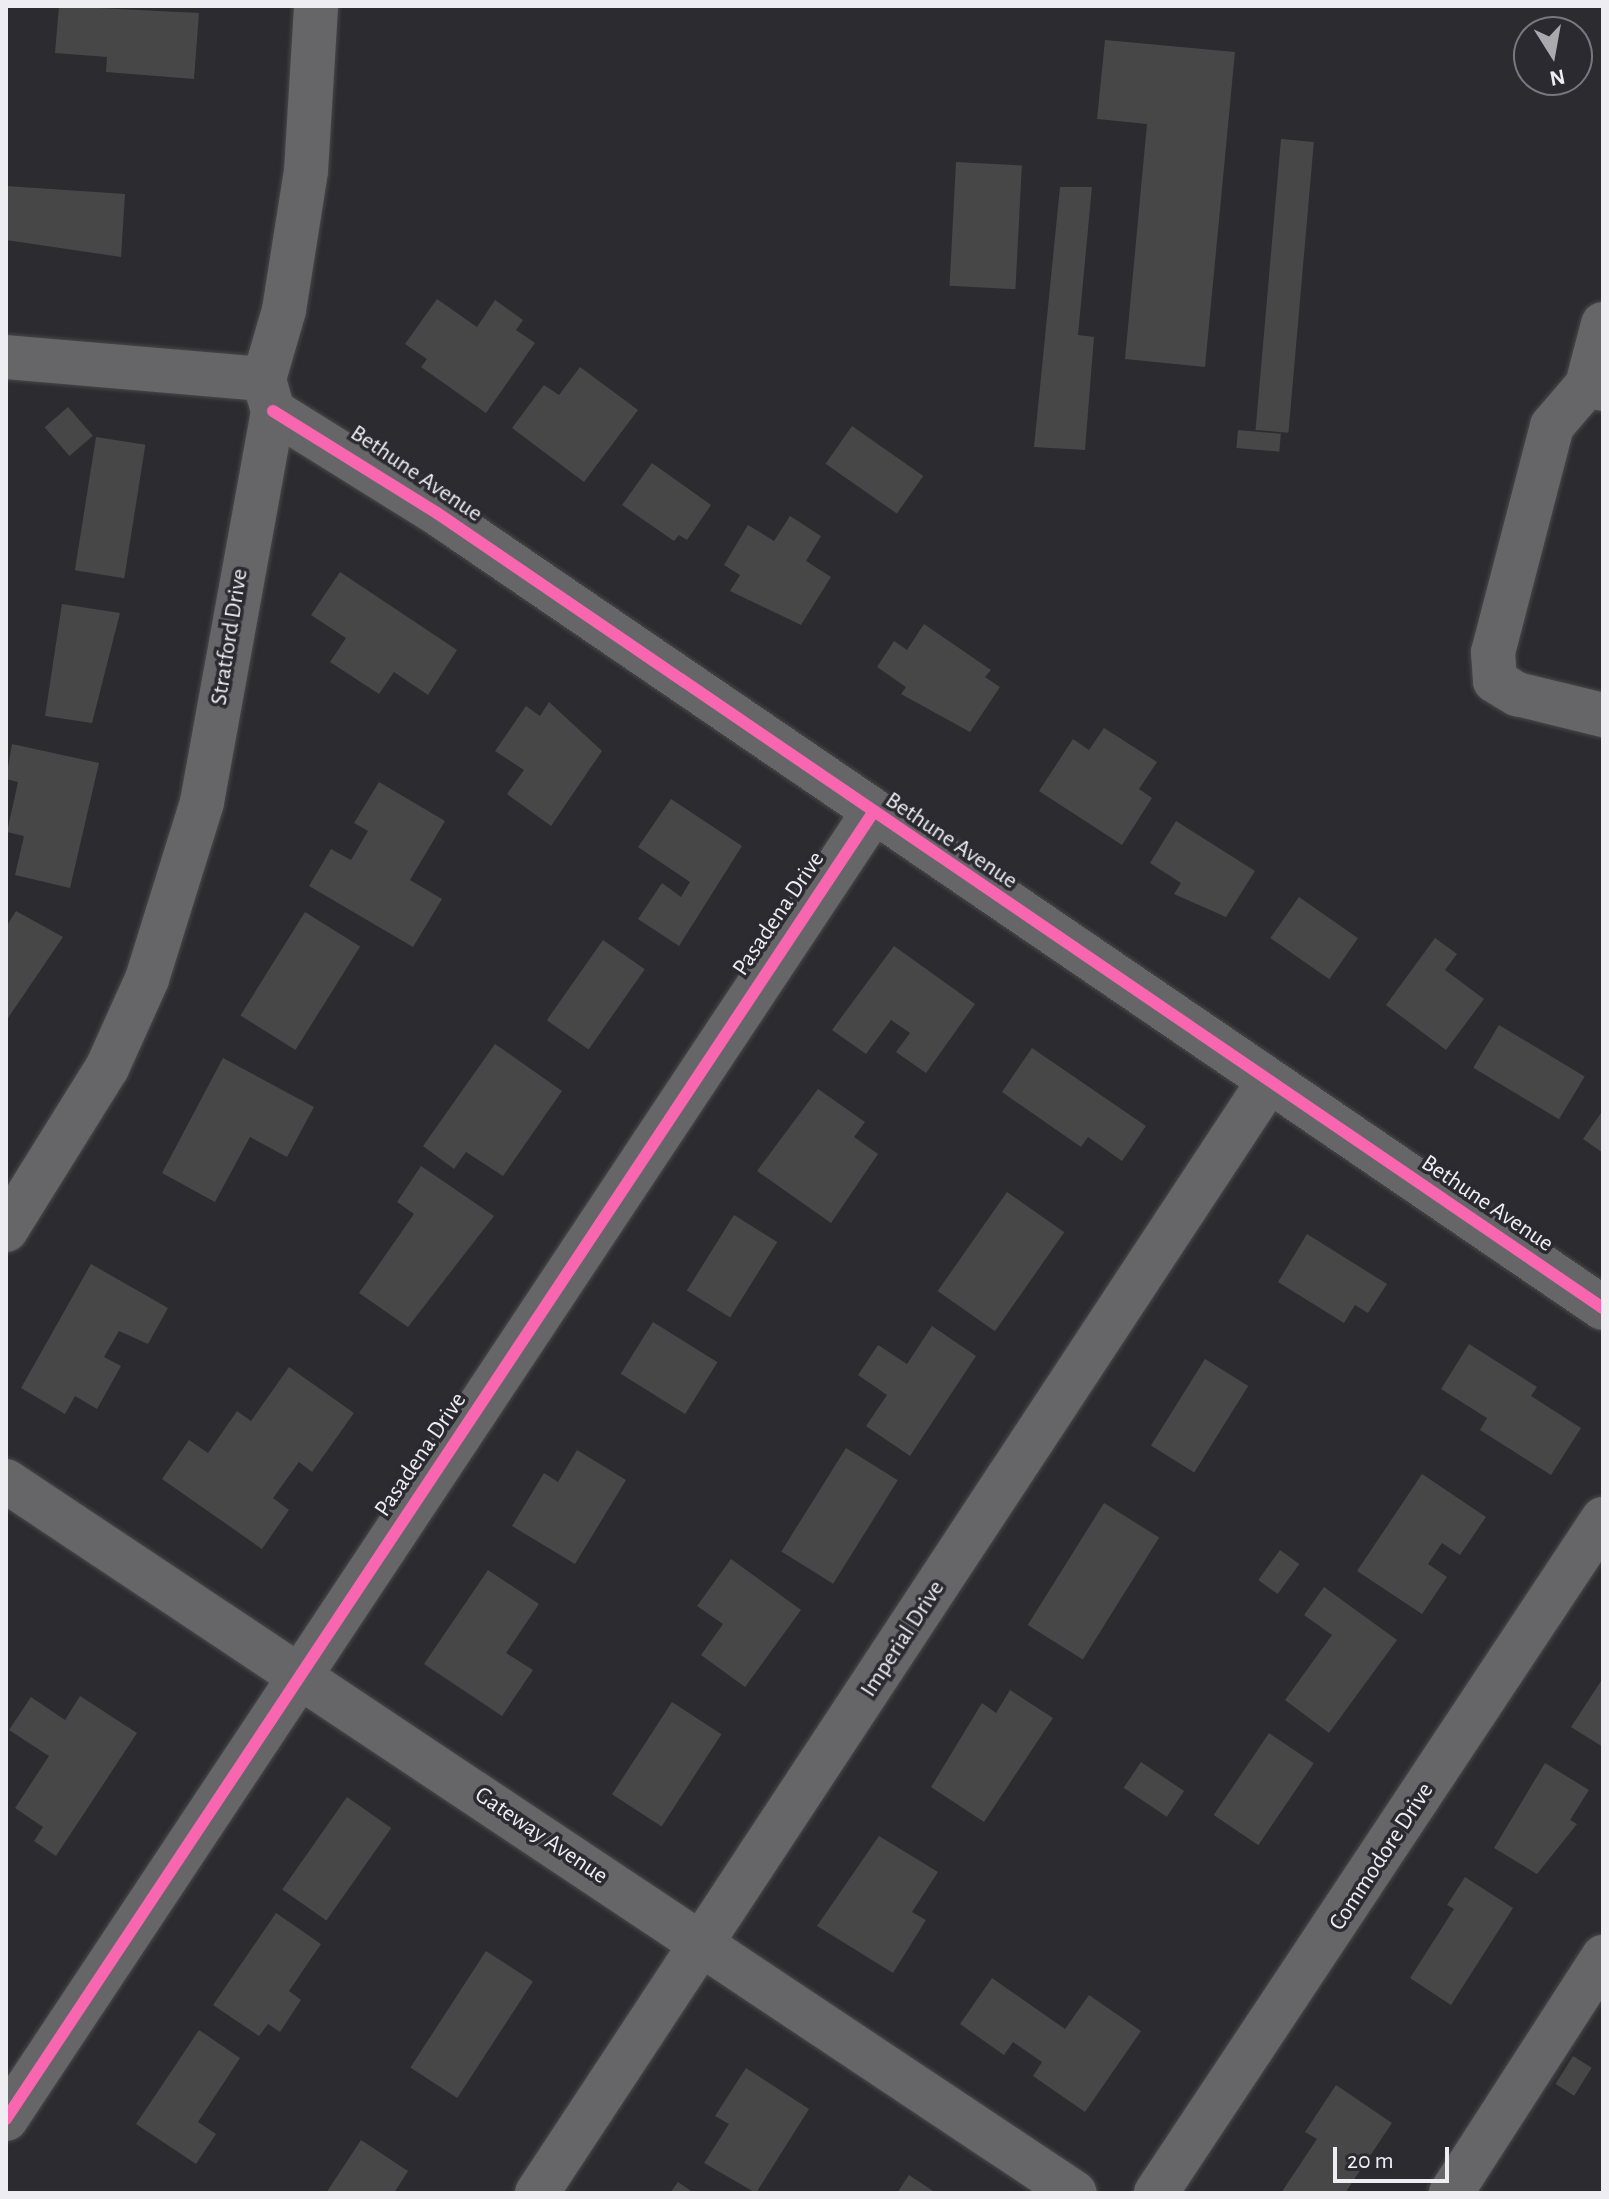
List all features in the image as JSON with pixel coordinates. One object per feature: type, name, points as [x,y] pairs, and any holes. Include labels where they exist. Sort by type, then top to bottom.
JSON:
[{"type":"street","name":"Stratford Drive","points":[[6,1230],[107,1068],[181,884],[306,171],[316,6]]},
{"type":"street","points":[[1603,324],[1595,387],[1552,426],[1493,652],[1495,681],[1517,694],[1603,715]]},
{"type":"street","name":"Bethune Avenue","points":[[6,357],[268,395],[872,814],[1267,1084],[1603,1308]]},
{"type":"street","name":"Pasadena Drive","points":[[6,2119],[872,814]]},
{"type":"street","name":"Imperial Drive","points":[[537,2193],[1267,1084]]},
{"type":"street","name":"Gateway Avenue","points":[[6,1481],[1075,2193]]},
{"type":"street","name":"Commodore Drive","points":[[1156,2193],[1603,1519]]},
{"type":"street","points":[[1451,2193],[1603,1957]]},
{"type":"building","points":[[59,6],[199,13],[194,79],[106,72],[107,57],[55,53]]},
{"type":"building","points":[[1105,40],[1235,52],[1205,367],[1125,359],[1147,124],[1097,119]]},
{"type":"building","points":[[1281,139],[1314,142],[1288,433],[1256,430]]},
{"type":"building","points":[[956,162],[1022,165],[1015,289],[950,286]]},
{"type":"building","points":[[6,186],[125,194],[121,257],[6,240]]},
{"type":"building","points":[[1060,187],[1092,187],[1078,335],[1094,337],[1085,450],[1034,447]]},
{"type":"building","points":[[437,299],[477,327],[495,300],[523,320],[516,330],[535,343],[486,413],[421,367],[427,359],[405,344]]},
{"type":"building","points":[[580,367],[638,410],[584,482],[512,428],[544,385],[559,395]]},
{"type":"building","points":[[68,407],[93,436],[70,456],[45,427]]},
{"type":"building","points":[[852,426],[923,476],[897,514],[826,464]]},
{"type":"building","points":[[1238,430],[1281,434],[1279,452],[1236,448]]},
{"type":"building","points":[[96,437],[145,445],[124,578],[75,570]]},
{"type":"building","points":[[652,463],[711,505],[687,540],[679,535],[674,541],[622,505]]},
{"type":"building","points":[[790,516],[821,536],[806,561],[831,577],[801,625],[730,591],[740,575],[724,565],[748,525],[774,541]]},
{"type":"building","points":[[340,572],[457,650],[428,695],[394,672],[379,694],[330,662],[346,638],[311,615]]},
{"type":"building","points":[[62,604],[120,613],[92,723],[45,716]]},
{"type":"building","points":[[924,624],[991,670],[985,677],[1000,687],[970,732],[901,694],[906,687],[877,667],[894,641],[907,650]]},
{"type":"building","points":[[549,702],[602,751],[551,826],[507,794],[524,770],[495,751],[526,706],[540,716]]},
{"type":"building","points":[[1104,728],[1157,762],[1139,789],[1152,798],[1122,845],[1039,791],[1073,739],[1089,750]]},
{"type":"building","points":[[12,744],[99,763],[70,888],[15,875],[24,836],[7,832],[18,782],[6,779]]},
{"type":"building","points":[[379,782],[445,821],[410,880],[442,899],[413,947],[309,886],[331,849],[351,860],[368,831],[354,823]]},
{"type":"building","points":[[671,799],[742,846],[679,946],[638,919],[662,883],[681,897],[690,882],[638,847]]},
{"type":"building","points":[[1176,821],[1255,871],[1226,917],[1174,894],[1181,883],[1150,863]]},
{"type":"building","points":[[1299,897],[1358,938],[1329,979],[1270,938]]},
{"type":"building","points":[[16,911],[63,937],[6,1021],[6,927]]},
{"type":"building","points":[[305,912],[360,946],[295,1050],[240,1015]]},
{"type":"building","points":[[1435,938],[1457,954],[1445,970],[1484,999],[1446,1050],[1386,1005]]},
{"type":"building","points":[[603,940],[645,969],[589,1050],[547,1020]]},
{"type":"building","points":[[894,946],[975,1004],[926,1073],[896,1052],[910,1033],[891,1020],[866,1054],[832,1030]]},
{"type":"building","points":[[1499,1025],[1585,1077],[1559,1119],[1473,1068]]},
{"type":"building","points":[[495,1044],[562,1091],[503,1176],[466,1152],[454,1169],[423,1146]]},
{"type":"building","points":[[1032,1048],[1146,1126],[1122,1161],[1088,1137],[1081,1147],[1002,1092]]},
{"type":"building","points":[[223,1058],[314,1107],[287,1157],[250,1137],[215,1202],[162,1173]]},
{"type":"building","points":[[818,1089],[865,1122],[854,1137],[878,1154],[831,1223],[757,1171]]},
{"type":"building","points":[[1603,1110],[1603,1153],[1583,1139]]},
{"type":"building","points":[[421,1166],[494,1216],[408,1327],[359,1293],[414,1214],[397,1202]]},
{"type":"building","points":[[1007,1192],[1064,1232],[995,1331],[938,1291]]},
{"type":"building","points":[[734,1215],[777,1242],[730,1318],[687,1290]]},
{"type":"building","points":[[1307,1234],[1387,1284],[1368,1313],[1355,1305],[1344,1323],[1278,1282]]},
{"type":"building","points":[[91,1264],[168,1308],[148,1344],[119,1331],[104,1357],[121,1366],[97,1409],[75,1396],[65,1414],[21,1388]]},
{"type":"building","points":[[653,1322],[717,1362],[685,1414],[621,1374]]},
{"type":"building","points":[[932,1326],[976,1356],[910,1456],[866,1426],[887,1395],[858,1375],[878,1345],[907,1364]]},
{"type":"building","points":[[1469,1344],[1537,1387],[1531,1396],[1581,1428],[1551,1475],[1480,1430],[1487,1418],[1441,1389]]},
{"type":"building","points":[[1205,1359],[1248,1386],[1194,1473],[1151,1446]]},
{"type":"building","points":[[289,1367],[354,1413],[312,1472],[299,1462],[273,1498],[289,1510],[262,1549],[162,1479],[189,1440],[208,1453],[237,1411],[251,1421]]},
{"type":"building","points":[[846,1448],[898,1480],[833,1584],[781,1551]]},
{"type":"building","points":[[577,1450],[626,1480],[575,1564],[512,1526],[544,1473],[558,1482]]},
{"type":"building","points":[[1422,1474],[1486,1517],[1460,1555],[1442,1543],[1428,1564],[1447,1577],[1422,1614],[1357,1571]]},
{"type":"building","points":[[1104,1503],[1159,1537],[1083,1660],[1028,1625]]},
{"type":"building","points":[[1280,1550],[1299,1564],[1278,1594],[1258,1580]]},
{"type":"building","points":[[731,1559],[801,1610],[745,1687],[701,1655],[723,1624],[697,1606]]},
{"type":"building","points":[[488,1570],[539,1604],[506,1653],[533,1670],[502,1716],[424,1664]]},
{"type":"building","points":[[1324,1587],[1397,1640],[1329,1733],[1285,1700],[1332,1635],[1304,1615]]},
{"type":"building","points":[[1603,1678],[1603,1747],[1571,1727]]},
{"type":"building","points":[[1010,1690],[1053,1718],[984,1822],[931,1787],[982,1703],[996,1713]]},
{"type":"building","points":[[80,1696],[137,1733],[56,1856],[34,1841],[43,1827],[15,1808],[49,1756],[9,1730],[31,1697],[65,1720]]},
{"type":"building","points":[[672,1702],[721,1734],[662,1826],[612,1794]]},
{"type":"building","points":[[1269,1733],[1314,1763],[1258,1845],[1214,1815]]},
{"type":"building","points":[[1141,1762],[1184,1791],[1167,1817],[1124,1788]]},
{"type":"building","points":[[1545,1763],[1589,1790],[1570,1820],[1577,1824],[1537,1874],[1494,1848]]},
{"type":"building","points":[[347,1797],[391,1828],[326,1921],[282,1890]]},
{"type":"building","points":[[879,1836],[938,1872],[912,1912],[926,1920],[893,1973],[817,1926]]},
{"type":"building","points":[[1465,1877],[1513,1908],[1451,2005],[1410,1978],[1454,1909],[1447,1905]]},
{"type":"building","points":[[276,1913],[321,1944],[289,1991],[301,2000],[280,2032],[268,2024],[259,2036],[213,2005]]},
{"type":"building","points":[[486,1951],[533,1981],[457,2098],[410,2068]]},
{"type":"building","points":[[992,1978],[1065,2029],[1089,1995],[1141,2031],[1085,2112],[1033,2076],[1042,2062],[1013,2042],[1004,2055],[960,2024]]},
{"type":"building","points":[[199,2030],[240,2058],[198,2122],[216,2134],[196,2164],[136,2124]]},
{"type":"building","points":[[1573,2056],[1592,2068],[1574,2096],[1556,2084]]},
{"type":"building","points":[[746,2068],[809,2109],[756,2193],[704,2163],[729,2124],[715,2116]]},
{"type":"building","points":[[1336,2085],[1392,2123],[1345,2193],[1281,2193],[1317,2139],[1305,2132]]},
{"type":"building","points":[[361,2140],[408,2171],[394,2193],[326,2193]]},
{"type":"building","points":[[909,2175],[936,2193],[897,2193]]},
{"type":"building","points":[[678,2182],[694,2193],[670,2193]]},
{"type":"cycle path","points":[[273,411],[437,513],[1603,1308]]},
{"type":"cycle path","points":[[6,2119],[872,814]]}]
